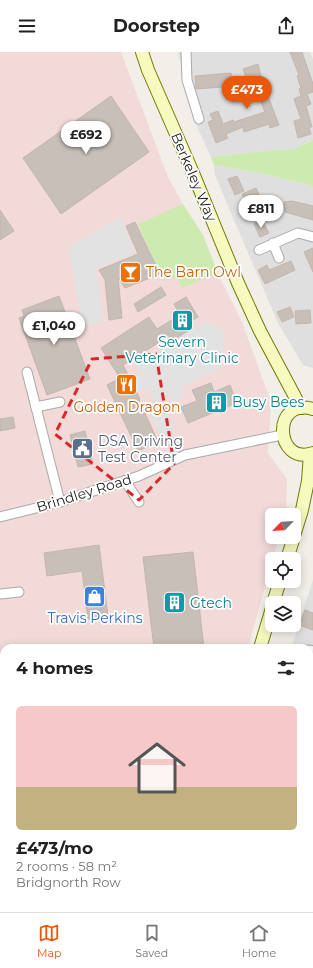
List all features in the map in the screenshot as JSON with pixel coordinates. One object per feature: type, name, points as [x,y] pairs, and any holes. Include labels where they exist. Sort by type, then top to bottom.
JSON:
[{"type":"main road","name":"Berkeley Way","points":[[142,52],[148,70],[193,173],[238,283],[260,331],[307,408]]},
{"type":"main road","points":[[301,513],[308,481],[311,453],[302,454],[289,448],[282,435],[282,427],[288,414],[294,410],[307,408]]},
{"type":"main road","points":[[261,644],[265,631]]},
{"type":"street","points":[[186,52],[186,80],[199,119]]},
{"type":"street","points":[[259,250],[298,233],[313,238]]},
{"type":"street","points":[[273,244],[280,258]]},
{"type":"street","points":[[27,372],[60,502]]},
{"type":"street","points":[[36,407],[60,402]]},
{"type":"street","name":"Brindley Road","points":[[0,517],[60,502],[125,481],[185,455],[282,435]]},
{"type":"street","points":[[125,481],[139,502]]},
{"type":"street","points":[[0,594],[18,592]]},
{"type":"highlighted area","points":[[156,354],[174,464],[139,500],[55,434],[92,359]]},
{"type":"shaded area","points":[[0,52],[121,52],[168,177],[197,230],[242,322],[271,402],[268,453],[287,479],[286,508],[265,508],[265,544],[277,544],[275,552],[265,552],[265,587],[249,644],[0,644]]},
{"type":"shaded area","points":[[178,52],[310,52],[313,59],[313,140],[294,149],[211,157],[193,118]]},
{"type":"shaded area","points":[[214,165],[259,173],[313,187],[313,368],[303,365],[278,323],[215,175]]},
{"type":"shaded area","points":[[121,217],[135,253],[96,269],[103,322],[82,325],[69,246]]},
{"type":"shaded area","points":[[205,321],[221,328],[225,336],[220,368],[180,388],[184,397],[172,402],[169,395],[160,399],[174,431],[160,436],[148,411],[157,407],[149,388],[140,392],[133,378],[141,374],[136,365]]},
{"type":"shaded area","points":[[313,580],[313,644],[292,644],[296,632],[301,632],[301,617]]},
{"type":"green space","points":[[313,140],[313,187],[259,173],[214,165],[211,157],[294,149]]},
{"type":"green space","points":[[183,204],[203,235],[218,273],[182,288],[178,279],[160,275],[138,224]]},
{"type":"building","points":[[290,52],[302,52],[313,84],[313,92],[307,94],[311,104],[306,106],[312,127],[309,127],[311,134],[298,138],[294,121],[301,119],[294,99],[301,96],[299,89],[301,88],[297,76],[299,75]]},
{"type":"building","points":[[258,64],[262,80],[279,125],[270,128],[269,124],[244,132],[243,127],[226,134],[228,138],[216,143],[208,122],[213,120],[210,114],[218,111],[223,124],[265,112],[259,97],[256,98],[254,93],[252,94],[243,69]]},
{"type":"building","points":[[231,73],[232,90],[223,91],[222,87],[196,89],[195,76]]},
{"type":"building","points":[[111,96],[149,152],[61,214],[23,158]]},
{"type":"building","points":[[237,176],[244,191],[235,195],[228,179]]},
{"type":"building","points":[[256,188],[267,211],[253,218],[242,194]]},
{"type":"building","points":[[292,201],[313,206],[313,220],[285,212],[284,202]]},
{"type":"building","points":[[0,210],[14,231],[0,240]]},
{"type":"building","points":[[262,220],[269,233],[260,237],[254,224]]},
{"type":"building","name":"The Barn Owl","points":[[135,222],[160,274],[125,288],[118,277],[122,318],[109,320],[105,280],[99,270],[138,254],[126,226]]},
{"type":"building","points":[[313,248],[313,272],[304,252]]},
{"type":"building","points":[[291,261],[295,270],[265,284],[258,270],[267,265],[269,270]]},
{"type":"building","points":[[161,287],[166,295],[138,312],[134,304]]},
{"type":"building","points":[[59,296],[90,379],[47,395],[19,318],[24,316],[22,310]]},
{"type":"building","points":[[186,297],[198,317],[187,323],[191,329],[172,341],[169,336],[123,365],[140,399],[139,400],[158,442],[138,451],[107,385],[120,378],[101,348],[149,317],[157,329],[180,315],[174,304]]},
{"type":"building","points":[[290,307],[294,317],[282,322],[277,312]]},
{"type":"building","points":[[310,310],[311,323],[296,324],[295,311]]},
{"type":"building","name":"Busy Bees","points":[[211,383],[214,392],[230,385],[237,403],[188,423],[181,407],[197,401],[192,390]]},
{"type":"building","points":[[13,417],[15,428],[0,431],[0,419]]},
{"type":"building","name":"DSA Driving Test Center","points":[[85,431],[93,464],[78,467],[70,435]]},
{"type":"building","name":"Travis Perkins","points":[[99,545],[108,616],[88,619],[82,571],[47,576],[44,553]]},
{"type":"building","name":"Gtech","points":[[193,552],[204,644],[154,644],[143,557]]},
{"type":"building","points":[[305,610],[313,613],[313,630],[301,626],[301,620]]},
{"type":"place","name":"The Barn Owl","points":[[130,272]]},
{"type":"place","name":"Severn Veterinary Clinic","points":[[182,320]]},
{"type":"place","name":"Golden Dragon","points":[[127,385]]},
{"type":"place","name":"Busy Bees","points":[[216,402]]},
{"type":"place","name":"DSA Driving Test Center","points":[[82,449]]},
{"type":"place","name":"Travis Perkins","points":[[95,596]]},
{"type":"place","name":"Gtech","points":[[174,603]]}]
